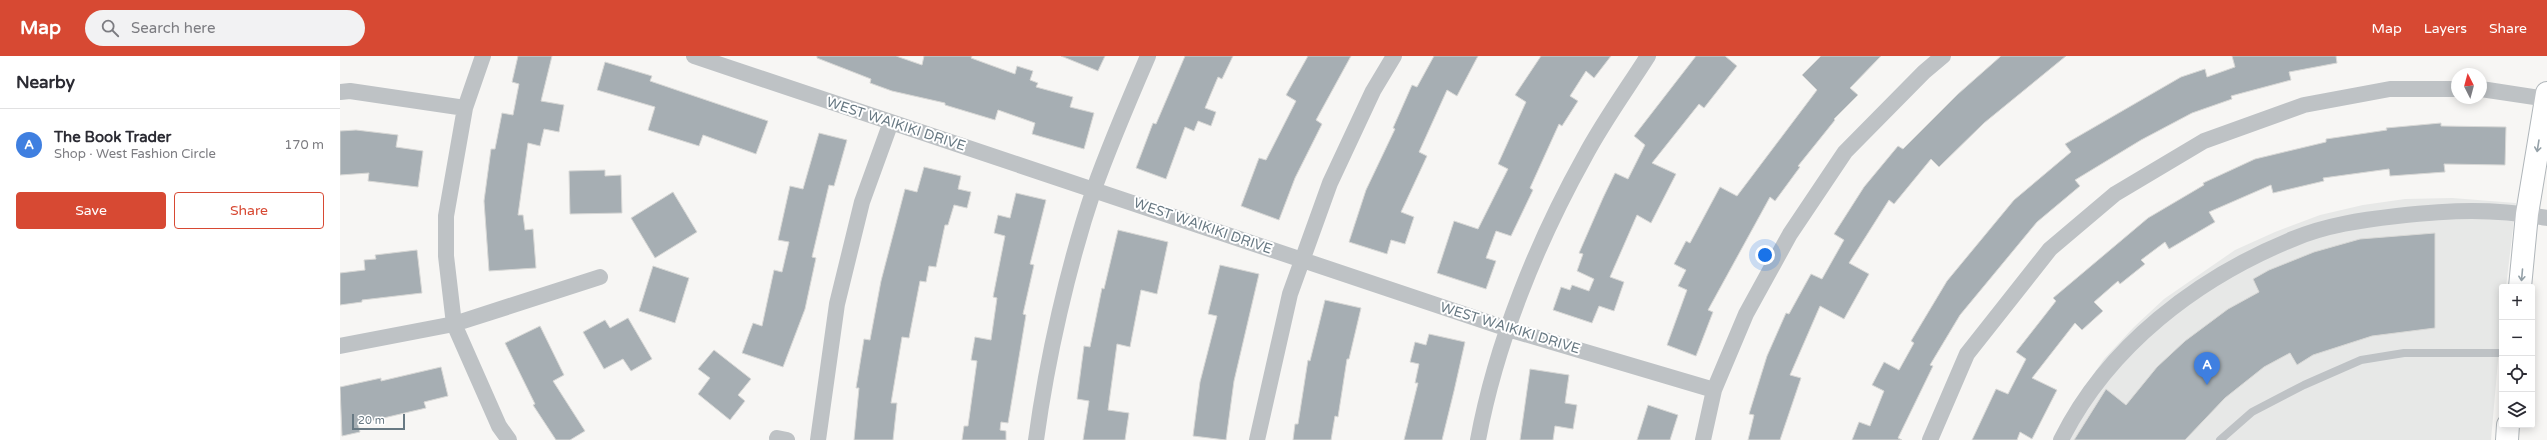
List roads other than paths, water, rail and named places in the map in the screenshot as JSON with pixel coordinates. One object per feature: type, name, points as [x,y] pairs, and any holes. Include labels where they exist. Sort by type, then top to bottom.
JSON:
[{"type":"street","points":[[483,56],[465,108],[446,216],[446,256],[454,324],[500,426],[509,440]]},
{"type":"street","name":"WEST WAIKIKI DRIVE","points":[[694,56],[1508,329],[1714,390]]},
{"type":"street","points":[[1036,440],[1042,392],[1065,293],[1094,189],[1148,56]]},
{"type":"street","points":[[1257,440],[1290,294],[1302,260],[1330,183],[1373,91],[1394,56]]},
{"type":"street","points":[[1478,440],[1508,329],[1543,237],[1578,169],[1648,56]]},
{"type":"street","points":[[1703,440],[1714,390],[1746,314],[1790,234],[1845,152],[1924,72],[1943,56]]},
{"type":"street","points":[[1930,440],[1967,354],[2050,249],[2114,194],[2204,141],[2304,105],[2390,89],[2451,89]]},
{"type":"street","points":[[2487,90],[2547,97],[2537,216],[2521,284]]},
{"type":"street","points":[[340,92],[350,91],[465,108]]},
{"type":"street","points":[[818,440],[837,304],[862,202],[891,122]]},
{"type":"street","points":[[2061,440],[2075,411],[2129,344],[2203,285],[2294,238],[2342,224],[2432,212],[2466,210],[2537,216]]},
{"type":"street","points":[[340,346],[454,324],[600,278]]},
{"type":"street","points":[[2507,440],[2508,428]]},
{"type":"lane","points":[[2220,440],[2252,412],[2304,385],[2361,360],[2404,354],[2462,351],[2499,353]]},
{"type":"place","name":"The Book Trader","points":[[2207,385]]}]
